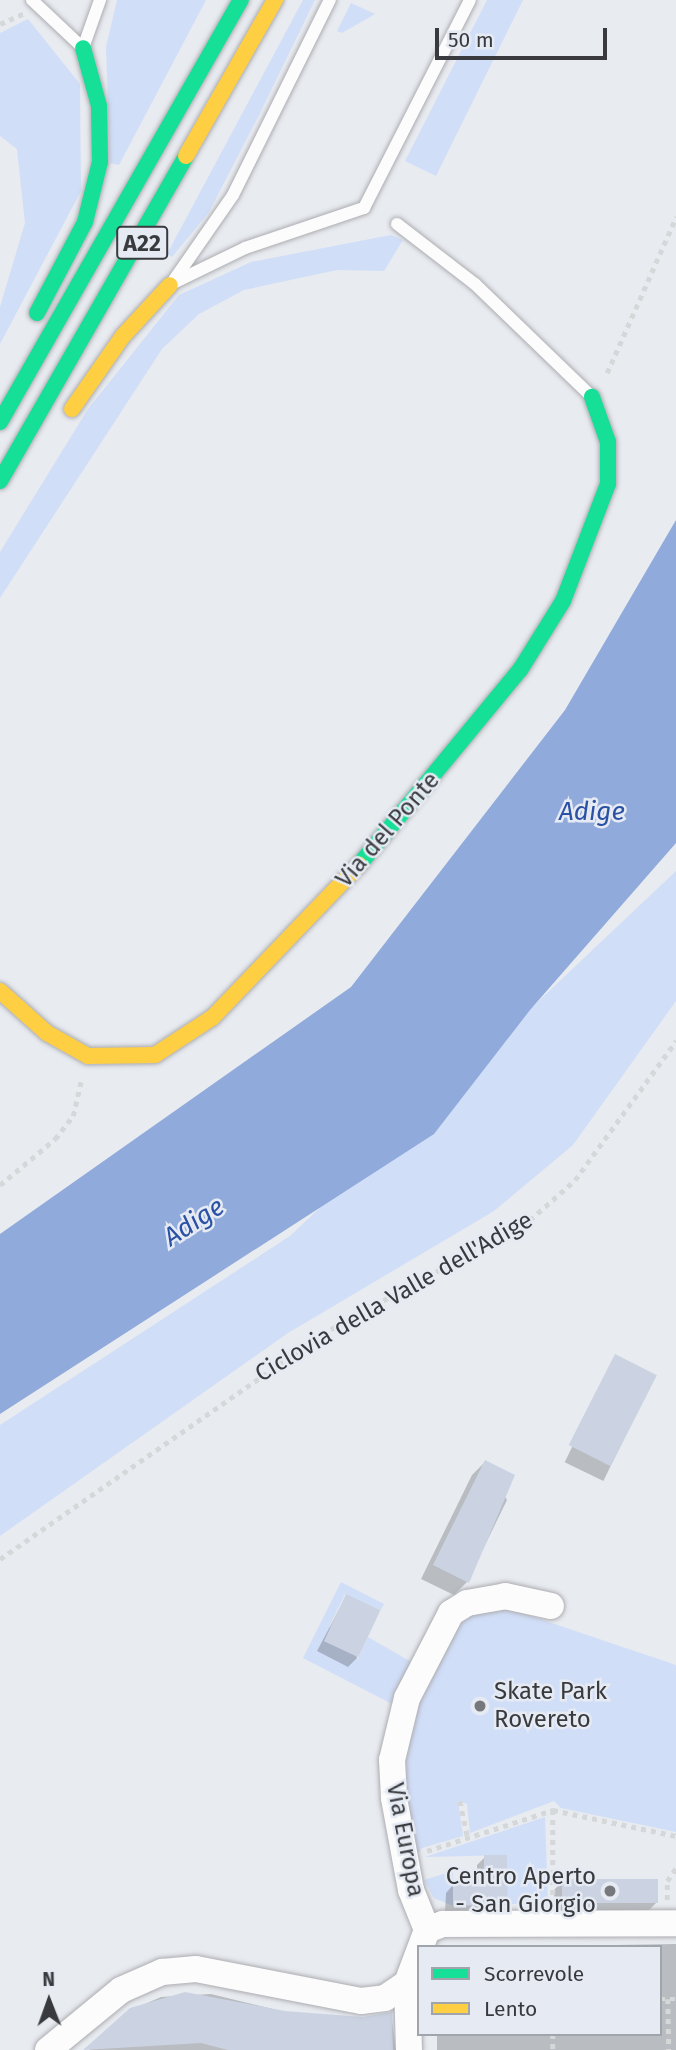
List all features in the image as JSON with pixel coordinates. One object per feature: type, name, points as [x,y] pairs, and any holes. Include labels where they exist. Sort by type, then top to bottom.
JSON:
[{"type":"main road","name":"A22","points":[[0,422],[241,0]]},
{"type":"main road","name":"A22","points":[[0,481],[275,0]]},
{"type":"main road","points":[[27,331],[85,222],[100,162],[99,106],[83,48]]},
{"type":"main road","points":[[60,428],[123,336],[170,285]]},
{"type":"main road","points":[[0,396],[15,356]]},
{"type":"main road","name":"Via del Ponte","points":[[88,1056],[155,1055],[213,1017],[393,830],[520,670],[563,601],[599,521],[608,484],[608,442],[592,397]]},
{"type":"main road","points":[[0,501],[23,478]]},
{"type":"main road","points":[[0,991],[47,1033],[88,1056]]},
{"type":"street","name":"Via Europa","points":[[421,1945],[427,1930],[411,1891],[392,1760],[422,1667],[451,1613],[467,1603],[505,1596],[551,1606]]},
{"type":"street","name":"Via Europa","points":[[427,1930],[443,1924],[671,1915]]},
{"type":"street","name":"Via Europa","points":[[409,2050],[407,1983],[417,1956]]},
{"type":"street","points":[[48,2050],[121,1990],[163,1972],[196,1969],[361,2001],[385,1998],[407,1983]]},
{"type":"lane","points":[[34,4],[83,48],[100,0]]},
{"type":"lane","points":[[170,285],[233,195],[330,0]]},
{"type":"lane","points":[[170,285],[245,248],[364,208],[470,0]]},
{"type":"lane","points":[[397,225],[475,284],[592,397]]},
{"type":"path","points":[[0,24],[34,4]]},
{"type":"path","points":[[592,397],[624,343],[676,217]]},
{"type":"path","name":"Ciclovia della Valle dell'Adige","points":[[0,1559],[322,1334],[530,1220],[575,1180],[676,1041]]},
{"type":"path","points":[[0,1185],[73,1116],[88,1056]]},
{"type":"path","points":[[460,1801],[468,1838]]},
{"type":"path","points":[[411,1891],[425,1852],[552,1811],[676,1836]]},
{"type":"path","points":[[552,1811],[553,1908]]},
{"type":"path","points":[[671,1915],[667,1881],[676,1868]]},
{"type":"path","points":[[662,1999],[676,1998]]},
{"type":"path","points":[[668,1999],[670,2050]]},
{"type":"shaded area","points":[[117,0],[206,0],[119,165],[110,163],[106,47]]},
{"type":"shaded area","points":[[303,0],[315,0],[259,115],[209,212],[172,257],[167,254]]},
{"type":"shaded area","points":[[487,0],[523,0],[436,176],[405,161]]},
{"type":"shaded area","points":[[351,3],[375,14],[342,33],[337,31]]},
{"type":"shaded area","points":[[28,19],[80,84],[81,191],[0,344],[0,307],[25,223],[17,149],[0,136],[0,33]]},
{"type":"shaded area","points":[[391,235],[403,240],[384,271],[337,270],[244,290],[199,314],[162,349],[0,598],[0,552],[88,409],[179,295],[251,262]]},
{"type":"shaded area","points":[[676,871],[676,1001],[573,1145],[494,1211],[288,1333],[0,1536],[0,1425],[290,1236]]},
{"type":"shaded area","points":[[341,1582],[384,1604],[381,1610],[345,1594],[329,1627],[358,1659],[368,1637],[415,1664],[396,1706],[303,1658]]},
{"type":"shaded area","points":[[507,1608],[676,1665],[676,1832],[561,1808],[554,1801],[470,1833],[467,1804],[458,1801],[463,1836],[422,1848],[416,1856],[401,1798],[402,1736],[461,1617]]},
{"type":"shaded area","points":[[545,1817],[548,1904],[508,1904],[507,1855],[425,1857]]},
{"type":"shaded area","points":[[453,1871],[453,1906],[434,1898],[424,1880]]},
{"type":"water","name":"Adige","points":[[676,520],[676,843],[530,1010],[434,1134],[0,1414],[0,1234],[351,987],[565,710]]},
{"type":"building","points":[[615,1354],[657,1375],[611,1466],[569,1445]]},
{"type":"building","points":[[485,1460],[515,1475],[469,1583],[433,1565]]},
{"type":"building","points":[[346,1594],[380,1610],[358,1657],[324,1641]]},
{"type":"building","points":[[484,1855],[507,1855],[508,1904],[453,1906],[453,1884],[484,1883]]},
{"type":"building","name":"Centro Aperto - San Giorgio","points":[[562,1879],[658,1879],[658,1903],[562,1903]]},
{"type":"building","points":[[185,1992],[285,2011],[363,2017],[392,2012],[393,2050],[228,2050],[201,2043],[83,2050],[130,2008]]},
{"type":"traffic: fast","points":[[0,422],[241,0]]},
{"type":"traffic: fast","points":[[37,313],[85,222],[100,162],[99,106],[83,48]]},
{"type":"traffic: fast","points":[[0,481],[186,156]]},
{"type":"traffic: fast","points":[[359,865],[520,670],[563,601],[608,484],[608,442],[592,397]]},
{"type":"traffic: slow","points":[[186,156],[275,0]]},
{"type":"traffic: slow","points":[[72,409],[123,336],[170,285]]},
{"type":"traffic: slow","points":[[0,991],[47,1033],[88,1056],[155,1055],[213,1017],[359,865]]},
{"type":"place","name":"Skate Park Rovereto","points":[[480,1706]]},
{"type":"place","name":"Centro Aperto - San Giorgio","points":[[610,1891]]}]
